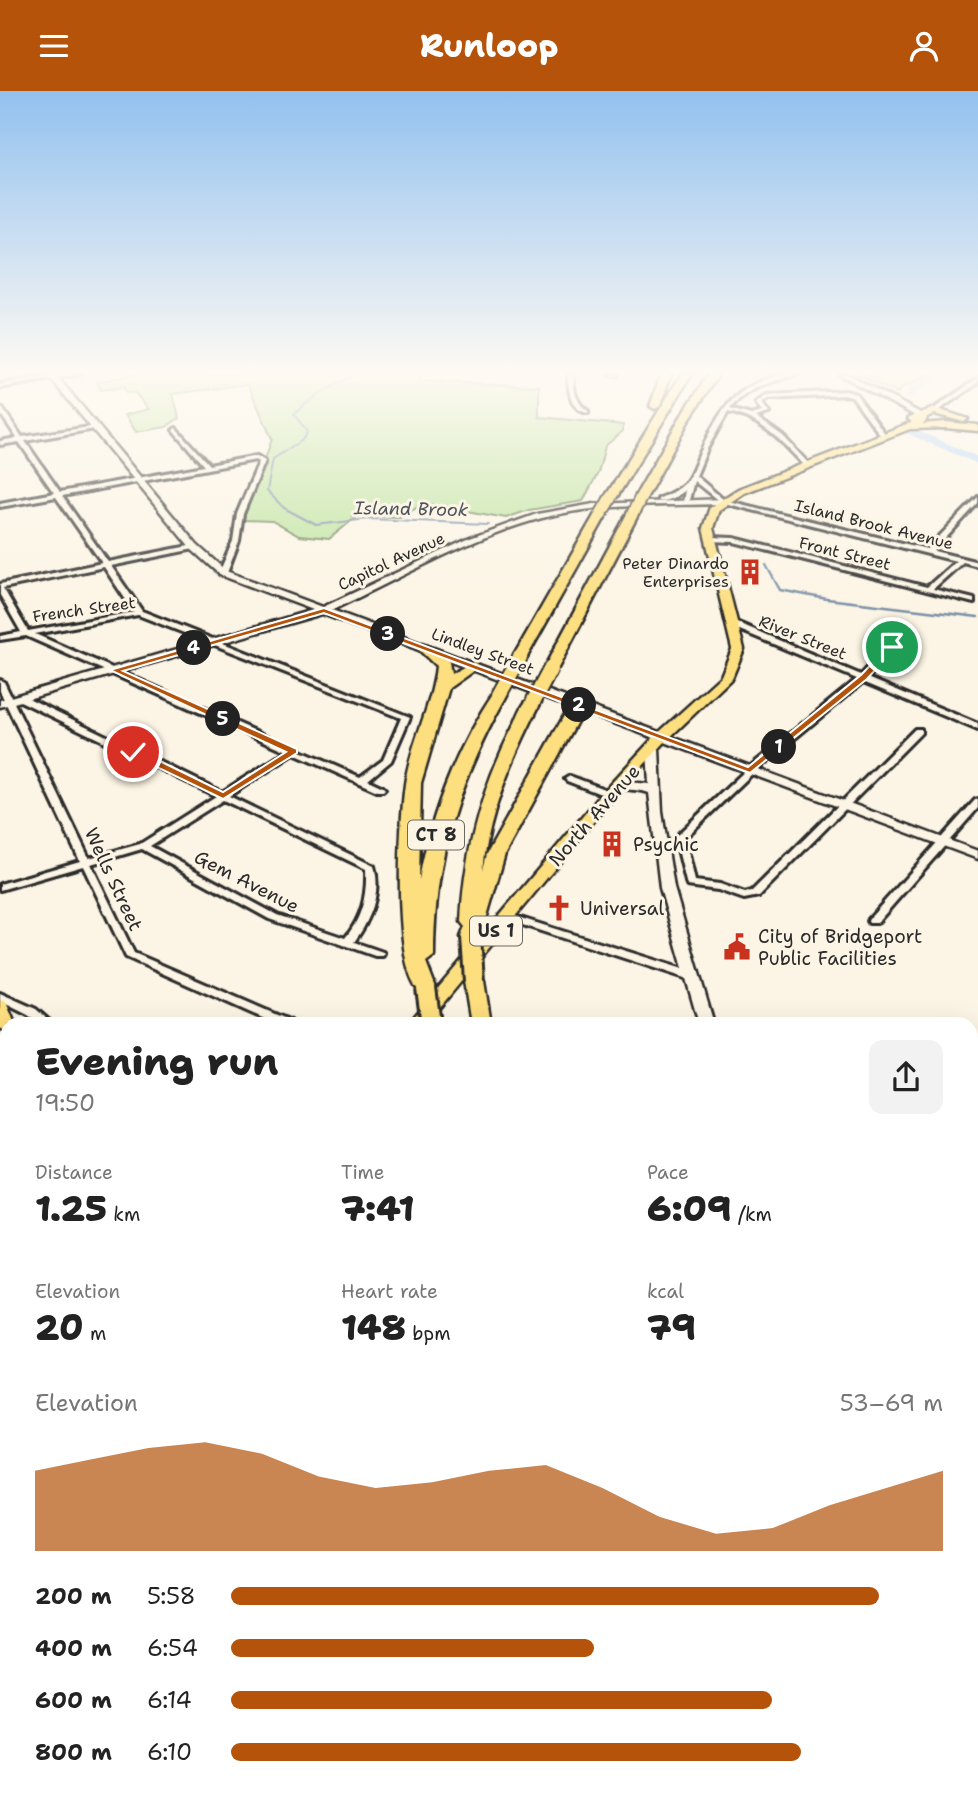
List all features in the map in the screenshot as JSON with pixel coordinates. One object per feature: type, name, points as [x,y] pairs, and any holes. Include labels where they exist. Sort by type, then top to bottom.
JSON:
[{"type":"highway","name":"CT 8","points":[[430,1017],[426,988],[424,911],[435,836],[458,770],[635,454]]},
{"type":"highway","name":"CT 8","points":[[480,1017],[471,937],[473,870],[484,811],[500,768],[533,702],[665,454]]},
{"type":"highway","points":[[423,647],[443,662],[446,671],[413,783],[409,926],[414,955],[426,988]]},
{"type":"highway","points":[[442,686],[473,666]]},
{"type":"highway","points":[[471,937],[482,908],[496,854],[578,705]]},
{"type":"main road","name":"Lindley Street","points":[[117,454],[194,547],[223,573],[578,705],[657,743],[750,771],[978,855]]},
{"type":"main road","points":[[722,501],[836,454]]},
{"type":"main road","name":"Capitol Avenue","points":[[473,540],[480,533],[545,509],[660,500],[722,501]]},
{"type":"main road","name":"Capitol Avenue","points":[[10,701],[324,610],[515,523],[565,510],[686,501]]},
{"type":"main road","name":"North Avenue","points":[[422,1017],[613,789],[726,678],[738,649],[708,528],[710,515],[722,501]]},
{"type":"main road","points":[[657,743],[655,791],[667,888],[705,1017]]},
{"type":"main road","points":[[613,789],[636,785],[655,791]]},
{"type":"street","points":[[31,454],[139,613]]},
{"type":"street","points":[[196,454],[208,467]]},
{"type":"street","points":[[686,501],[705,454]]},
{"type":"street","points":[[795,454],[807,465]]},
{"type":"street","points":[[0,505],[257,459],[262,461],[240,514],[236,541],[223,573]]},
{"type":"street","points":[[660,500],[679,492],[694,477]]},
{"type":"street","points":[[694,477],[722,501]]},
{"type":"street","points":[[929,552],[978,499]]},
{"type":"street","name":"Island Brook Avenue","points":[[722,501],[978,564]]},
{"type":"street","name":"Front Street","points":[[710,539],[734,540],[971,601]]},
{"type":"street","points":[[194,547],[0,587],[26,633],[380,789]]},
{"type":"street","points":[[929,589],[961,560]]},
{"type":"street","name":"French Street","points":[[0,638],[139,613],[406,717],[387,761],[361,781]]},
{"type":"street","name":"River Street","points":[[733,624],[978,727]]},
{"type":"street","points":[[895,644],[864,677],[750,771],[680,837],[688,880],[692,885],[720,887],[749,896],[764,886],[918,731]]},
{"type":"street","name":"Wells Street","points":[[0,682],[130,955],[271,1017]]},
{"type":"street","points":[[10,701],[44,709],[371,867],[369,904],[363,925],[347,943]]},
{"type":"street","points":[[16,715],[44,709]]},
{"type":"street","points":[[0,887],[143,846],[293,751]]},
{"type":"street","points":[[570,779],[613,789]]},
{"type":"street","points":[[873,921],[978,802]]},
{"type":"street","name":"Gem Avenue","points":[[143,846],[273,917],[379,954]]},
{"type":"street","points":[[508,917],[692,976]]},
{"type":"street","points":[[0,997],[39,1017]]},
{"type":"green space","points":[[267,454],[603,454],[598,473],[583,501],[529,510],[506,518],[423,503],[400,517],[351,516],[355,518],[329,539],[299,536],[272,521],[243,520]]},
{"type":"waterway","name":"Island Brook","points":[[281,454],[273,459],[267,491],[284,508],[316,525],[368,519],[488,524]]},
{"type":"waterway","points":[[961,454],[978,461]]},
{"type":"waterway","name":"Island Brook","points":[[766,565],[780,590],[827,599],[978,617]]},
{"type":"place","name":"Peter Dinardo Enterprises","points":[[750,572]]},
{"type":"place","name":"Psychic","points":[[612,844]]},
{"type":"place","name":"Universal","points":[[559,908]]},
{"type":"place","name":"City of Bridgeport Public Facilities","points":[[737,947]]},
{"type":"route","points":[[133,752],[223,796],[293,751],[115,670],[324,610],[750,771],[864,677],[892,647]]}]
